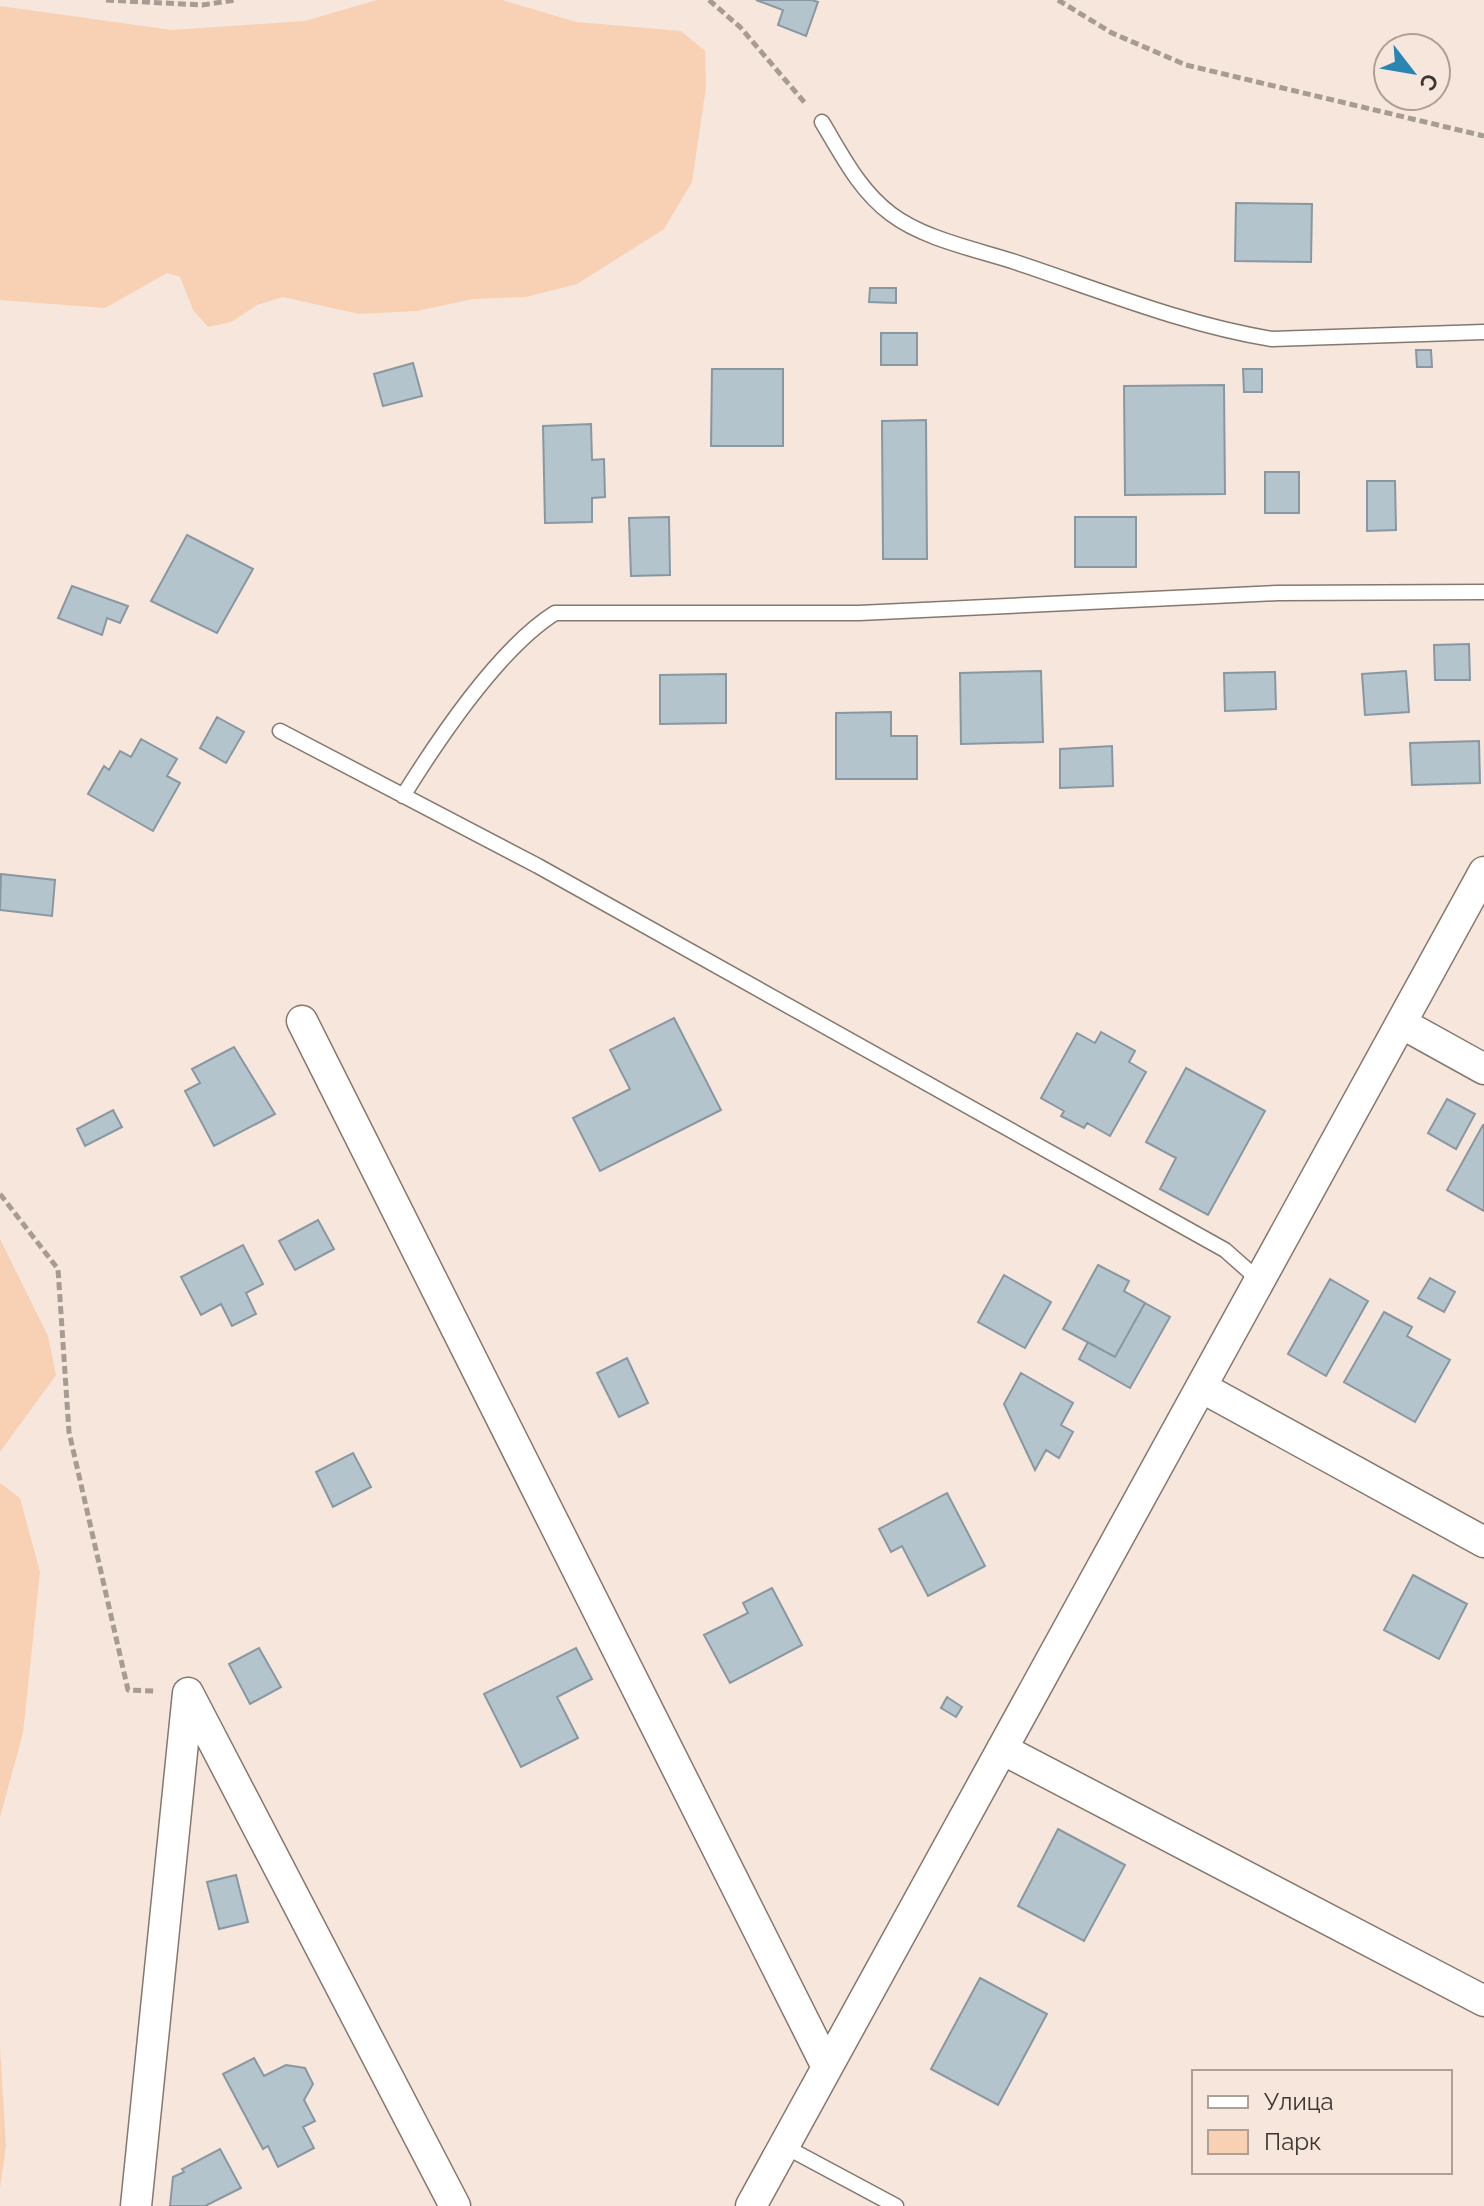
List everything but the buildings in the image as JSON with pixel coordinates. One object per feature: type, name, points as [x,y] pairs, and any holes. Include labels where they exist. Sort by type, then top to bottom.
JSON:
[{"type":"street","points":[[751,2206],[1484,872]]},
{"type":"street","points":[[302,1021],[827,2067]]},
{"type":"street","points":[[1401,1023],[1484,1069]]},
{"type":"street","points":[[1201,1387],[1484,1542]]},
{"type":"street","points":[[136,2206],[188,1693]]},
{"type":"street","points":[[188,1693],[455,2206]]},
{"type":"street","points":[[1002,1749],[1484,2001]]},
{"type":"lane","points":[[822,122],[860,185],[892,215],[942,238],[1117,296],[1243,334],[1272,339],[1484,332]]},
{"type":"lane","points":[[403,796],[431,752],[526,631],[555,613],[859,613],[1278,593],[1484,592]]},
{"type":"lane","points":[[280,731],[552,874],[1225,1250],[1260,1281]]},
{"type":"lane","points":[[784,2146],[896,2206]]},
{"type":"path","points":[[106,0],[202,5],[236,0]]},
{"type":"path","points":[[192,0],[202,5]]},
{"type":"path","points":[[709,0],[740,27],[822,122]]},
{"type":"path","points":[[1058,0],[1112,33],[1186,65],[1484,136]]},
{"type":"path","points":[[0,1194],[58,1269],[69,1432],[128,1690],[188,1693]]},
{"type":"green space","points":[[377,0],[502,0],[576,22],[681,31],[705,51],[706,87],[692,182],[664,229],[577,284],[526,297],[473,299],[417,311],[359,314],[283,297],[257,305],[231,322],[208,327],[193,310],[180,277],[167,273],[105,308],[0,300],[0,6],[172,30],[305,21]]},
{"type":"green space","points":[[0,1239],[48,1336],[56,1375],[0,1452]]},
{"type":"green space","points":[[0,1483],[20,1498],[40,1572],[23,1733],[0,1817]]},
{"type":"green space","points":[[0,2047],[6,2146],[0,2188]]}]
